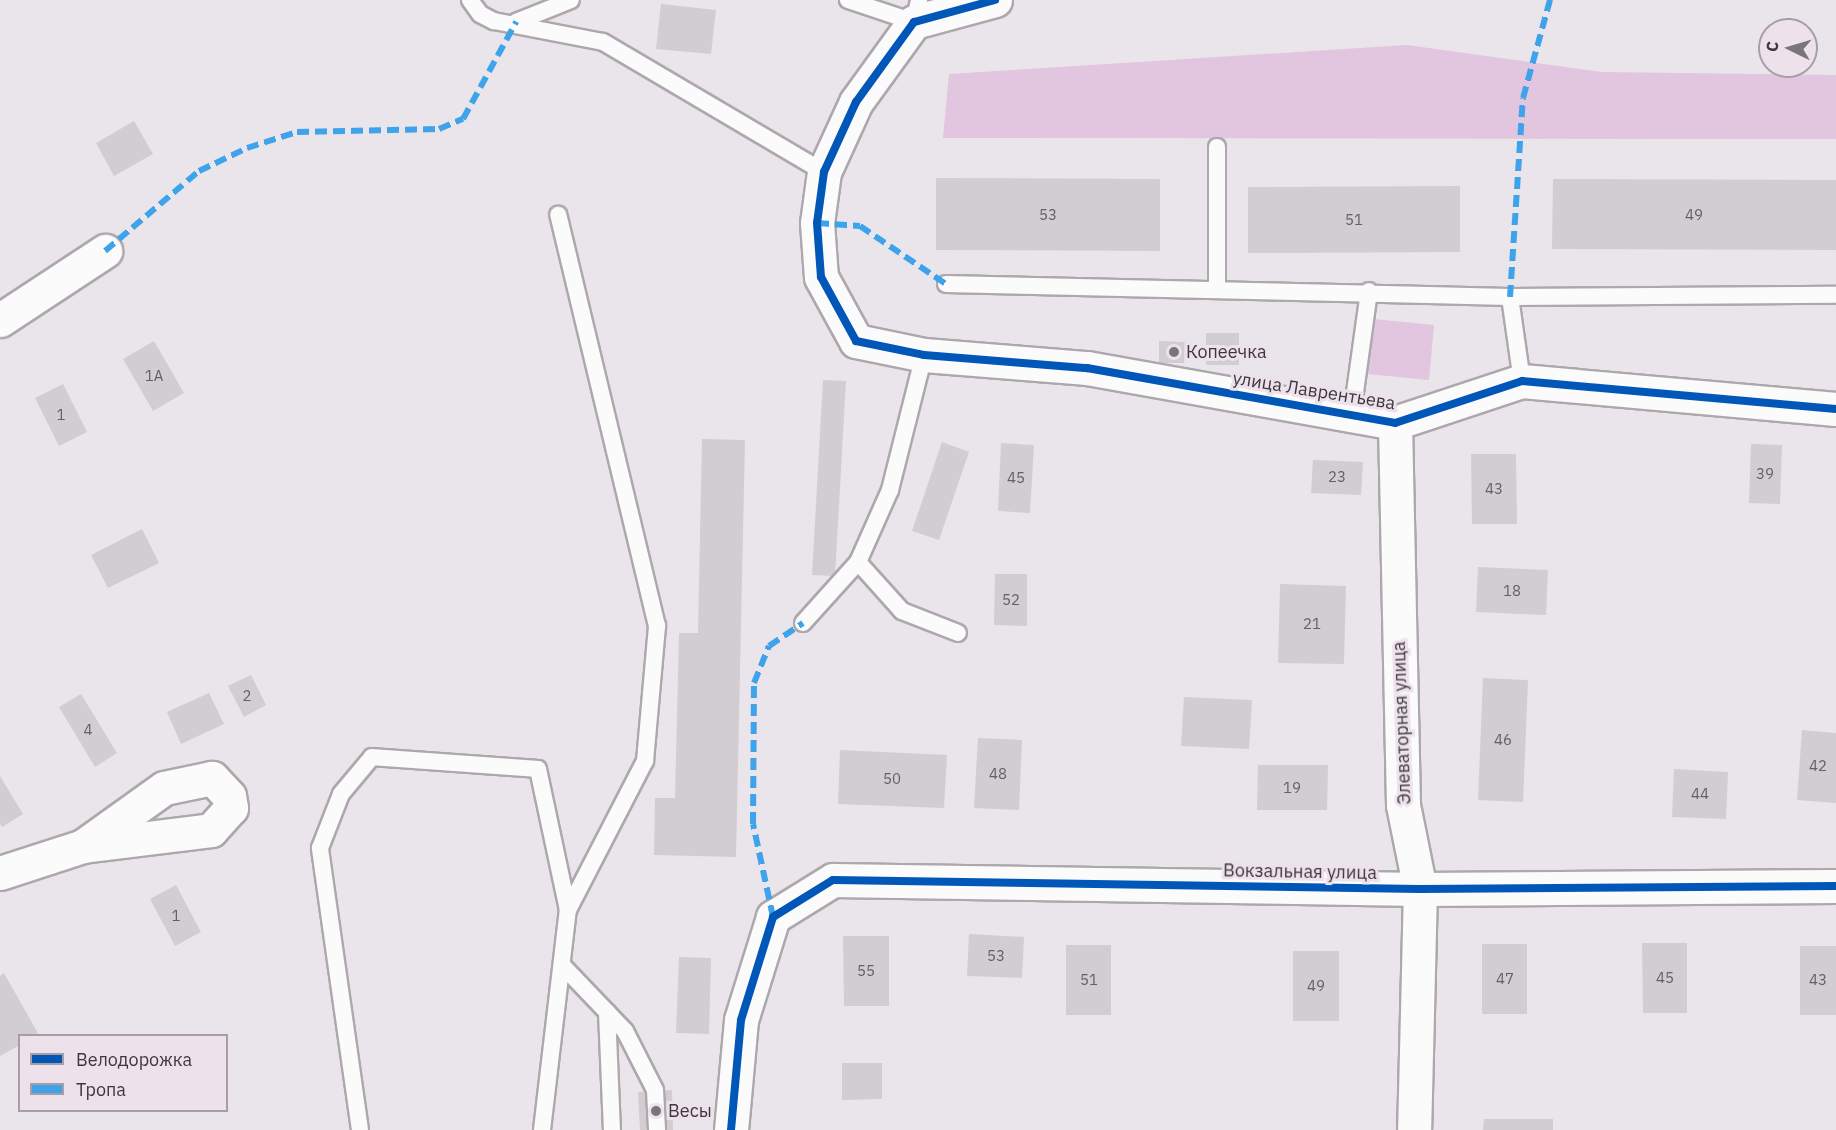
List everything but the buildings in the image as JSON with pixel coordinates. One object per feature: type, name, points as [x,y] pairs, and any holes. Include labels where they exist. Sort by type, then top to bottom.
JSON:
[{"type":"street","points":[[824,172],[856,102],[917,11],[995,0]]},
{"type":"street","name":"улица Лаврентьева","points":[[824,172],[817,223],[820,278],[856,341],[924,355],[1087,368],[1395,423],[1522,381],[1836,409]]},
{"type":"street","points":[[0,320],[105,251]]},
{"type":"street","name":"Элеваторная улица","points":[[1395,423],[1403,805],[1420,889],[1414,1130]]},
{"type":"street","points":[[0,873],[83,846]]},
{"type":"street","name":"Вокзальная улица","points":[[731,1130],[741,1020],[773,917],[833,880],[1420,889],[1836,886]]},
{"type":"lane","points":[[470,0],[480,14],[603,42],[824,172]]},
{"type":"lane","points":[[516,22],[571,0]]},
{"type":"lane","points":[[848,0],[917,11]]},
{"type":"lane","points":[[1217,147],[1217,290]]},
{"type":"lane","points":[[558,215],[657,626],[645,761],[568,910]]},
{"type":"lane","points":[[946,284],[1369,291],[1510,297],[1836,296]]},
{"type":"lane","points":[[1352,414],[1369,291]]},
{"type":"lane","points":[[1510,297],[1522,381]]},
{"type":"lane","points":[[803,623],[858,562],[890,490],[924,355]]},
{"type":"lane","points":[[858,562],[902,611],[958,633]]},
{"type":"lane","points":[[360,1130],[320,848],[341,794],[372,757],[538,769],[568,910],[542,1130]]},
{"type":"lane","points":[[562,965],[625,1030],[655,1090],[657,1130]]},
{"type":"lane","points":[[607,1012],[612,1130]]},
{"type":"shaded area","points":[[1407,45],[1602,72],[1758,74],[1758,78],[1818,78],[1818,75],[1836,75],[1836,139],[943,138],[949,74]]},
{"type":"shaded area","points":[[1373,319],[1434,325],[1429,380],[1368,374]]},
{"type":"marked path","points":[[1510,297],[1523,98],[1550,0]]},
{"type":"marked path","points":[[105,251],[199,171],[247,148],[297,132],[439,129],[463,119],[516,22]]},
{"type":"marked path","points":[[817,223],[860,226],[946,284]]},
{"type":"marked path","points":[[773,917],[753,824],[754,683],[769,646],[803,623]]},
{"type":"cycle path","points":[[995,0],[914,22],[856,102],[824,172],[817,223],[821,277],[856,341],[924,355],[1087,368],[1395,423],[1522,381],[1836,409]]},
{"type":"cycle path","points":[[731,1130],[741,1020],[773,917],[833,880],[1420,889],[1836,886]]},
{"type":"place","name":"Копеечка","points":[[1174,352]]},
{"type":"place","name":"Весы","points":[[656,1111]]}]
